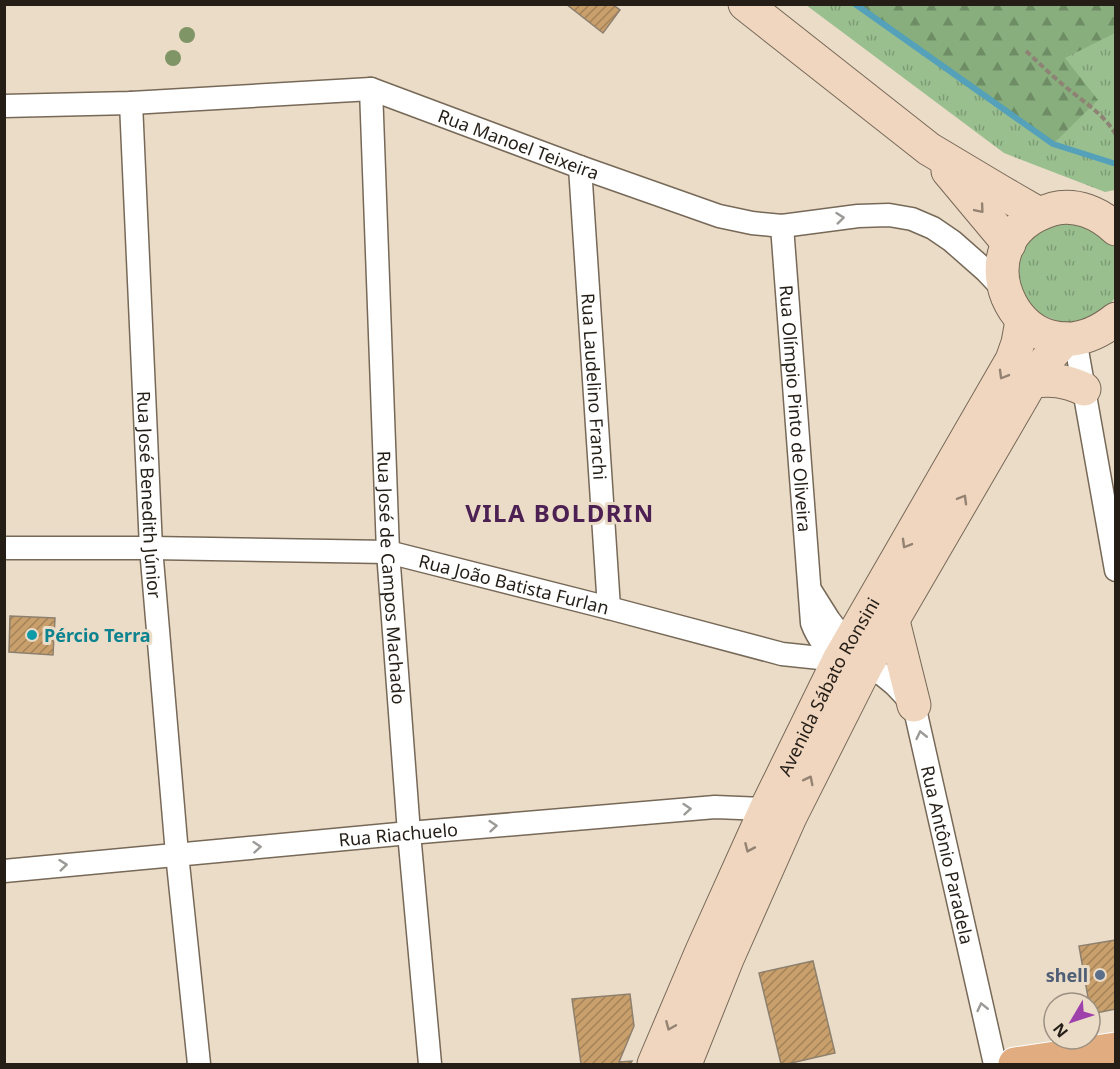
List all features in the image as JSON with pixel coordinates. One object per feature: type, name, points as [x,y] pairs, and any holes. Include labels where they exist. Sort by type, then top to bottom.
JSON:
[{"type":"main road","points":[[1015,1065],[1076,1060],[1116,1049]]},
{"type":"street","points":[[745,4],[929,148],[1039,214]]},
{"type":"street","name":"Rua Manoel Teixeira","points":[[4,106],[131,103],[371,89],[719,216],[782,226],[868,216],[889,215],[912,219],[933,228],[952,241],[1004,290]]},
{"type":"street","name":"Rua José de Campos Machado","points":[[371,89],[388,552],[409,832],[430,1065]]},
{"type":"street","name":"Rua José Benedith Júnior","points":[[131,103],[151,548],[177,854],[199,1065]]},
{"type":"street","points":[[929,148],[1009,244]]},
{"type":"street","name":"Rua Laudelino Franchi","points":[[580,167],[609,608]]},
{"type":"street","points":[[1108,217],[1075,208],[1056,208],[1039,214],[1021,226],[1009,244],[1004,255],[1002,278],[1008,301],[1022,321],[1050,336],[1070,339],[1090,335],[1104,329],[1116,319]]},
{"type":"street","name":"Rua Olímpio Pinto de Oliveira","points":[[782,226],[810,590],[851,657]]},
{"type":"street","name":"Avenida Sábato Ronsini","points":[[654,1065],[714,955],[851,657],[1012,360],[1022,321]]},
{"type":"street","points":[[1070,339],[1084,389],[1116,570]]},
{"type":"street","name":"Avenida Sábato Ronsini","points":[[851,657],[893,621],[1031,382],[1046,362],[1070,339]]},
{"type":"street","points":[[1031,382],[1058,380],[1084,389]]},
{"type":"street","name":"Rua João Batista Furlan","points":[[4,548],[388,552],[782,654],[851,657]]},
{"type":"street","points":[[893,621],[914,705]]},
{"type":"street","points":[[851,657],[883,675],[914,705]]},
{"type":"street","name":"Rua Antônio Paradela","points":[[914,705],[995,1065]]},
{"type":"street","name":"Rua Riachuelo","points":[[4,871],[409,832],[715,807],[778,813]]},
{"type":"street","name":"Avenida Sábato Ronsini","points":[[685,1065],[714,955]]},
{"type":"path","points":[[1026,51],[1060,83],[1098,112],[1116,135]]},
{"type":"green space","points":[[806,5],[1115,5],[1115,190],[1105,192],[1004,153]]},
{"type":"green space","points":[[852,5],[1115,5],[1115,33],[1065,58],[1098,100],[1053,144]]},
{"type":"green space","points":[[1074,220],[1111,240],[1115,248],[1116,296],[1099,316],[1065,324],[1035,312],[1019,289],[1018,260],[1031,235],[1044,226]]},
{"type":"building","points":[[566,4],[612,4],[620,10],[603,33]]},
{"type":"building","name":"Pércio Terra","points":[[10,616],[55,618],[53,655],[9,652]]},
{"type":"building","name":"shell","points":[[1116,940],[1116,1009],[1102,1012],[1102,991],[1087,991],[1079,946]]},
{"type":"building","points":[[813,961],[835,1053],[781,1064],[759,973]]},
{"type":"building","points":[[630,994],[634,1026],[619,1062],[632,1061],[630,1064],[581,1064],[572,999]]},
{"type":"waterway","points":[[855,4],[1053,144],[1113,163]]},
{"type":"place","name":"Pércio Terra","points":[[32,635]]},
{"type":"place","name":"shell","points":[[1100,975]]},
{"type":"district","name":"VILA BOLDRIN","points":[[560,512]]}]
